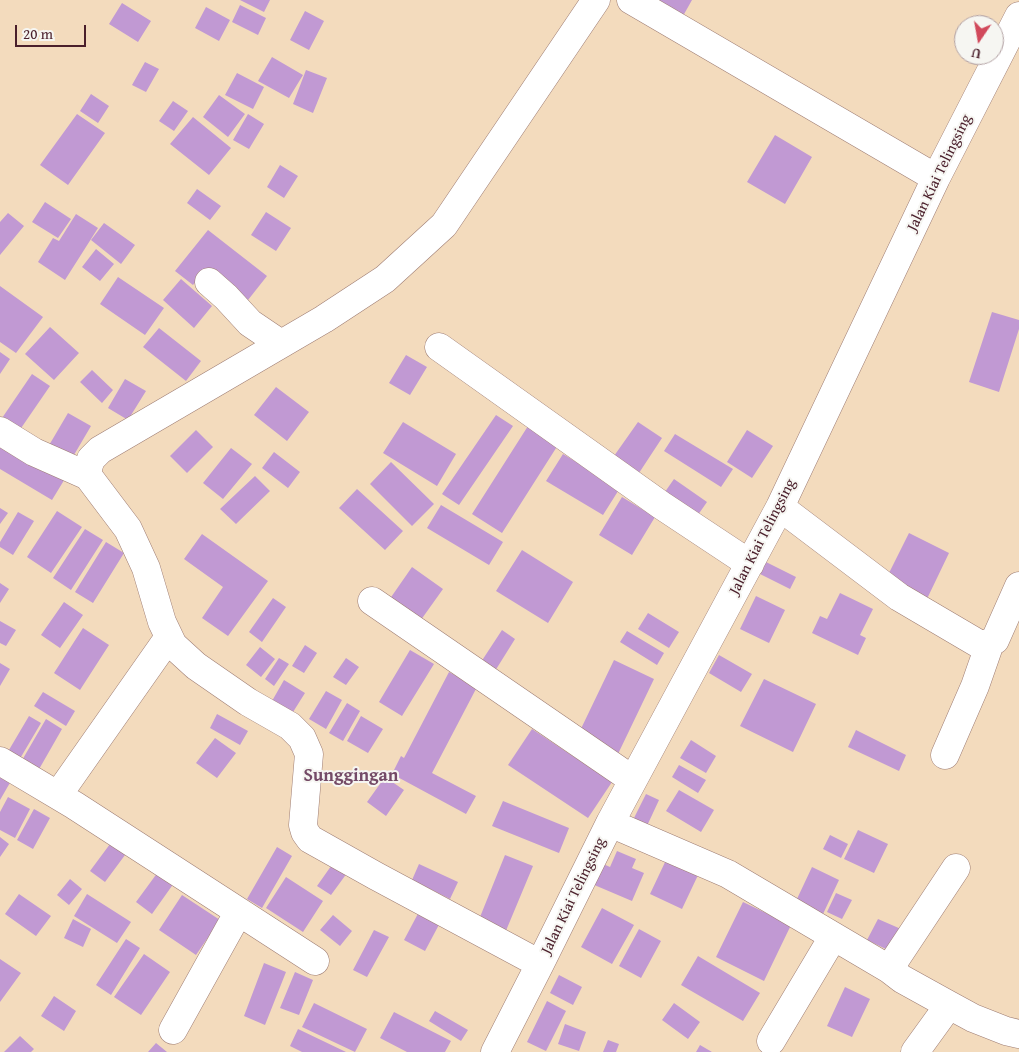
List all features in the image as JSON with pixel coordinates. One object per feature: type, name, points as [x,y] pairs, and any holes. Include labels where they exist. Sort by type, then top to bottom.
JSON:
[{"type":"street","points":[[88,476],[91,459],[100,450],[324,319],[385,279],[444,225],[596,0]]},
{"type":"street","points":[[632,0],[936,178]]},
{"type":"street","name":"Jalan Kiai Telingsing","points":[[494,1052],[610,822],[780,507],[936,178],[1019,16]]},
{"type":"street","points":[[208,282],[226,297],[250,323],[281,344]]},
{"type":"street","points":[[439,347],[661,505],[750,564]]},
{"type":"street","points":[[0,432],[34,452],[88,476],[128,529],[146,568],[162,622],[174,645],[196,666],[248,702],[290,726],[302,738],[308,754],[303,825],[310,839],[540,964]]},
{"type":"street","points":[[780,507],[898,597],[979,644],[990,643],[995,640],[1019,586]]},
{"type":"street","points":[[372,601],[633,780]]},
{"type":"street","points":[[58,795],[169,637]]},
{"type":"street","points":[[945,754],[975,686],[990,643]]},
{"type":"street","points":[[0,761],[58,795],[314,961]]},
{"type":"street","points":[[610,822],[728,874],[889,969],[902,979],[949,1005],[973,1018],[1019,1034]]},
{"type":"street","points":[[889,969],[956,868]]},
{"type":"street","points":[[172,1030],[238,913]]},
{"type":"street","points":[[771,1041],[833,937]]},
{"type":"street","points":[[915,1052],[949,1005]]},
{"type":"building","points":[[240,0],[270,0],[264,12]]},
{"type":"building","points":[[638,0],[692,0],[679,23]]},
{"type":"building","points":[[122,3],[151,21],[138,42],[109,24]]},
{"type":"building","points":[[240,5],[266,18],[258,35],[232,22]]},
{"type":"building","points":[[206,7],[230,20],[219,41],[195,28]]},
{"type":"building","points":[[305,11],[324,21],[309,50],[290,40]]},
{"type":"building","points":[[272,57],[303,75],[289,98],[258,81]]},
{"type":"building","points":[[145,62],[159,69],[146,92],[132,85]]},
{"type":"building","points":[[306,70],[327,78],[313,113],[293,104]]},
{"type":"building","points":[[237,73],[264,87],[253,109],[225,95]]},
{"type":"building","points":[[91,94],[109,106],[98,123],[80,111]]},
{"type":"building","points":[[219,95],[245,114],[228,137],[203,117]]},
{"type":"building","points":[[173,101],[188,111],[174,131],[159,121]]},
{"type":"building","points":[[77,114],[105,133],[68,185],[40,165]]},
{"type":"building","points":[[248,114],[264,124],[249,149],[233,140]]},
{"type":"building","points":[[193,117],[231,148],[209,175],[170,144]]},
{"type":"building","points":[[775,135],[812,157],[785,204],[747,182]]},
{"type":"building","points":[[280,165],[298,176],[284,198],[267,187]]},
{"type":"building","points":[[197,189],[221,206],[210,220],[187,203]]},
{"type":"building","points":[[45,202],[71,219],[58,238],[32,222]]},
{"type":"building","points":[[266,212],[291,228],[276,251],[251,235]]},
{"type":"building","points":[[8,213],[24,226],[0,255],[0,222]]},
{"type":"building","points":[[76,214],[98,228],[65,280],[38,262],[53,238],[59,241]]},
{"type":"building","points":[[104,223],[135,245],[121,264],[91,240]]},
{"type":"building","points":[[208,230],[267,276],[248,300],[207,268],[193,285],[175,271]]},
{"type":"building","points":[[96,249],[114,264],[100,281],[82,267]]},
{"type":"building","points":[[118,277],[164,308],[145,335],[100,304]]},
{"type":"building","points":[[181,279],[212,306],[194,328],[163,300]]},
{"type":"building","points":[[0,286],[43,317],[16,353],[0,342]]},
{"type":"building","points":[[992,312],[1019,320],[1019,329],[999,392],[969,382]]},
{"type":"building","points":[[50,327],[79,353],[54,380],[25,354]]},
{"type":"building","points":[[159,328],[201,361],[186,381],[143,347]]},
{"type":"building","points":[[0,352],[10,359],[0,374]]},
{"type":"building","points":[[406,355],[427,367],[410,395],[389,383]]},
{"type":"building","points":[[92,370],[113,390],[102,403],[80,382]]},
{"type":"building","points":[[32,374],[50,386],[17,434],[0,421]]},
{"type":"building","points":[[125,379],[146,391],[128,420],[108,408]]},
{"type":"building","points":[[276,387],[309,412],[287,441],[254,415]]},
{"type":"building","points":[[68,413],[91,426],[71,460],[48,447]]},
{"type":"building","points":[[496,415],[513,426],[459,505],[442,494]]},
{"type":"building","points":[[403,422],[456,454],[437,486],[383,453]]},
{"type":"building","points":[[638,422],[662,438],[639,473],[614,456]]},
{"type":"building","points":[[528,426],[558,445],[502,533],[472,514]]},
{"type":"building","points":[[196,430],[213,447],[187,473],[170,456]]},
{"type":"building","points":[[747,430],[773,446],[752,478],[727,462]]},
{"type":"building","points":[[675,434],[733,469],[721,487],[664,451]]},
{"type":"building","points":[[4,440],[66,477],[52,500],[0,469],[0,447]]},
{"type":"building","points":[[231,448],[252,464],[223,499],[203,483]]},
{"type":"building","points":[[274,452],[300,472],[288,488],[262,468]]},
{"type":"building","points":[[563,454],[620,488],[603,515],[546,481]]},
{"type":"building","points":[[391,462],[434,504],[412,526],[370,484]]},
{"type":"building","points":[[255,476],[270,491],[236,524],[220,509]]},
{"type":"building","points":[[674,479],[707,502],[693,522],[660,499]]},
{"type":"building","points":[[357,489],[403,531],[385,550],[339,508]]},
{"type":"building","points":[[622,497],[655,517],[632,555],[599,535]]},
{"type":"building","points":[[441,505],[503,542],[489,565],[427,528]]},
{"type":"building","points":[[0,508],[8,513],[0,524]]},
{"type":"building","points":[[57,511],[82,527],[51,573],[27,557]]},
{"type":"building","points":[[18,512],[34,521],[13,555],[0,547],[0,542]]},
{"type":"building","points":[[85,529],[103,540],[71,590],[53,578]]},
{"type":"building","points":[[909,533],[949,553],[925,603],[884,583]]},
{"type":"building","points":[[202,534],[268,581],[228,636],[202,618],[223,587],[184,559]]},
{"type":"building","points":[[106,542],[124,553],[93,603],[75,592]]},
{"type":"building","points":[[522,550],[573,582],[548,623],[496,591]]},
{"type":"building","points":[[766,562],[796,577],[790,589],[760,574]]},
{"type":"building","points":[[412,567],[443,589],[418,624],[387,603]]},
{"type":"building","points":[[0,583],[9,589],[0,603]]},
{"type":"building","points":[[840,593],[873,609],[860,635],[866,638],[858,655],[812,633],[820,616],[827,619]]},
{"type":"building","points":[[756,596],[785,610],[769,643],[740,629]]},
{"type":"building","points":[[273,598],[286,607],[262,642],[249,632]]},
{"type":"building","points":[[64,602],[83,615],[60,648],[41,635]]},
{"type":"building","points":[[648,613],[679,632],[669,648],[638,629]]},
{"type":"building","points":[[0,621],[16,630],[6,646],[0,643]]},
{"type":"building","points":[[83,628],[109,645],[80,690],[54,673]]},
{"type":"building","points":[[502,630],[515,639],[495,671],[481,662]]},
{"type":"building","points":[[627,631],[664,653],[657,665],[620,642]]},
{"type":"building","points":[[305,645],[317,653],[304,673],[292,666]]},
{"type":"building","points":[[260,647],[275,659],[261,677],[246,665]]},
{"type":"building","points":[[410,650],[434,664],[402,716],[379,702]]},
{"type":"building","points":[[719,655],[752,674],[741,692],[709,673]]},
{"type":"building","points":[[279,658],[289,664],[274,686],[265,679]]},
{"type":"building","points":[[346,658],[359,667],[346,685],[333,677]]},
{"type":"building","points":[[614,660],[654,679],[617,756],[577,737]]},
{"type":"building","points":[[0,663],[10,669],[0,686]]},
{"type":"building","points":[[449,672],[477,687],[432,773],[476,796],[466,814],[392,774],[401,756],[404,758]]},
{"type":"building","points":[[764,679],[816,704],[793,752],[740,726]]},
{"type":"building","points":[[284,680],[305,693],[288,720],[268,708]]},
{"type":"building","points":[[326,691],[342,700],[326,729],[309,719]]},
{"type":"building","points":[[43,692],[75,711],[66,726],[34,706]]},
{"type":"building","points":[[347,703],[360,711],[343,741],[329,733]]},
{"type":"building","points":[[217,714],[248,731],[240,745],[210,728]]},
{"type":"building","points":[[29,716],[41,723],[18,762],[6,755]]},
{"type":"building","points":[[361,716],[383,729],[368,753],[347,741]]},
{"type":"building","points":[[46,719],[62,729],[38,771],[21,762]]},
{"type":"building","points":[[532,729],[612,782],[588,818],[508,765]]},
{"type":"building","points":[[856,730],[906,755],[899,771],[848,747]]},
{"type":"building","points":[[215,738],[236,753],[217,778],[196,763]]},
{"type":"building","points":[[691,740],[716,756],[706,773],[680,758]]},
{"type":"building","points":[[679,765],[706,780],[698,793],[672,777]]},
{"type":"building","points":[[0,774],[11,781],[0,800]]},
{"type":"building","points":[[385,777],[404,790],[386,816],[367,802]]},
{"type":"building","points":[[679,790],[714,810],[701,832],[666,811]]},
{"type":"building","points":[[646,794],[659,800],[646,828],[632,822]]},
{"type":"building","points":[[8,797],[30,809],[15,838],[0,830],[0,812]]},
{"type":"building","points":[[503,801],[569,828],[559,853],[492,826]]},
{"type":"building","points":[[34,809],[50,818],[33,849],[17,840]]},
{"type":"building","points":[[858,830],[888,844],[874,873],[844,859]]},
{"type":"building","points":[[830,835],[848,844],[841,858],[823,849]]},
{"type":"building","points":[[0,837],[9,844],[0,857]]},
{"type":"building","points":[[113,840],[128,851],[105,882],[90,871]]},
{"type":"building","points":[[277,847],[292,856],[262,908],[247,899]]},
{"type":"building","points":[[617,851],[636,859],[632,868],[644,873],[632,901],[592,884],[601,863],[610,867]]},
{"type":"building","points":[[505,855],[533,866],[505,933],[478,922]]},
{"type":"building","points":[[667,858],[699,873],[682,909],[650,894]]},
{"type":"building","points":[[336,859],[350,869],[331,895],[317,886]]},
{"type":"building","points":[[419,864],[458,882],[450,899],[412,880]]},
{"type":"building","points":[[812,867],[839,880],[823,914],[796,901]]},
{"type":"building","points":[[158,872],[174,883],[152,914],[136,902]]},
{"type":"building","points":[[286,877],[323,901],[303,932],[266,908]]},
{"type":"building","points":[[70,879],[82,889],[69,905],[57,895]]},
{"type":"building","points":[[836,893],[852,900],[842,919],[827,912]]},
{"type":"building","points":[[19,894],[51,916],[36,936],[5,914]]},
{"type":"building","points":[[87,894],[131,922],[117,943],[74,916]]},
{"type":"building","points":[[182,895],[220,920],[196,955],[159,930]]},
{"type":"building","points":[[743,902],[791,925],[764,981],[716,957]]},
{"type":"building","points":[[421,908],[442,919],[425,951],[404,940]]},
{"type":"building","points":[[602,908],[634,925],[612,964],[581,947]]},
{"type":"building","points":[[333,915],[352,931],[340,946],[320,930]]},
{"type":"building","points":[[73,919],[91,929],[83,947],[64,938]]},
{"type":"building","points":[[878,919],[901,929],[890,951],[867,940]]},
{"type":"building","points":[[639,929],[661,941],[641,978],[619,966]]},
{"type":"building","points":[[374,930],[389,937],[367,977],[353,970]]},
{"type":"building","points":[[126,939],[140,948],[111,995],[96,985]]},
{"type":"building","points":[[144,954],[170,972],[141,1015],[114,997]]},
{"type":"building","points":[[698,956],[760,993],[743,1021],[681,985]]},
{"type":"building","points":[[0,959],[21,973],[0,1002]]},
{"type":"building","points":[[264,963],[286,972],[265,1025],[244,1016]]},
{"type":"building","points":[[295,972],[313,980],[299,1015],[280,1008]]},
{"type":"building","points":[[559,975],[582,987],[573,1005],[550,993]]},
{"type":"building","points":[[845,987],[870,999],[852,1037],[827,1026]]},
{"type":"building","points":[[54,996],[76,1011],[64,1031],[41,1016]]},
{"type":"building","points":[[547,1001],[566,1011],[546,1051],[527,1042]]},
{"type":"building","points":[[314,1003],[367,1029],[355,1052],[302,1027]]},
{"type":"building","points":[[674,1003],[700,1022],[688,1039],[662,1020]]},
{"type":"building","points":[[435,1011],[468,1030],[461,1041],[429,1021]]},
{"type":"building","points":[[394,1012],[451,1041],[445,1052],[407,1052],[380,1038]]},
{"type":"building","points":[[565,1024],[586,1032],[579,1051],[558,1044]]},
{"type":"building","points":[[298,1029],[346,1052],[302,1052],[290,1046]]},
{"type":"building","points":[[20,1036],[34,1049],[31,1052],[4,1052]]},
{"type":"building","points":[[608,1040],[619,1044],[616,1052],[603,1052]]},
{"type":"building","points":[[156,1043],[167,1052],[148,1052]]},
{"type":"building","points":[[700,1045],[712,1052],[696,1052]]},
{"type":"district","name":"Sunggingan","points":[[351,776]]}]
